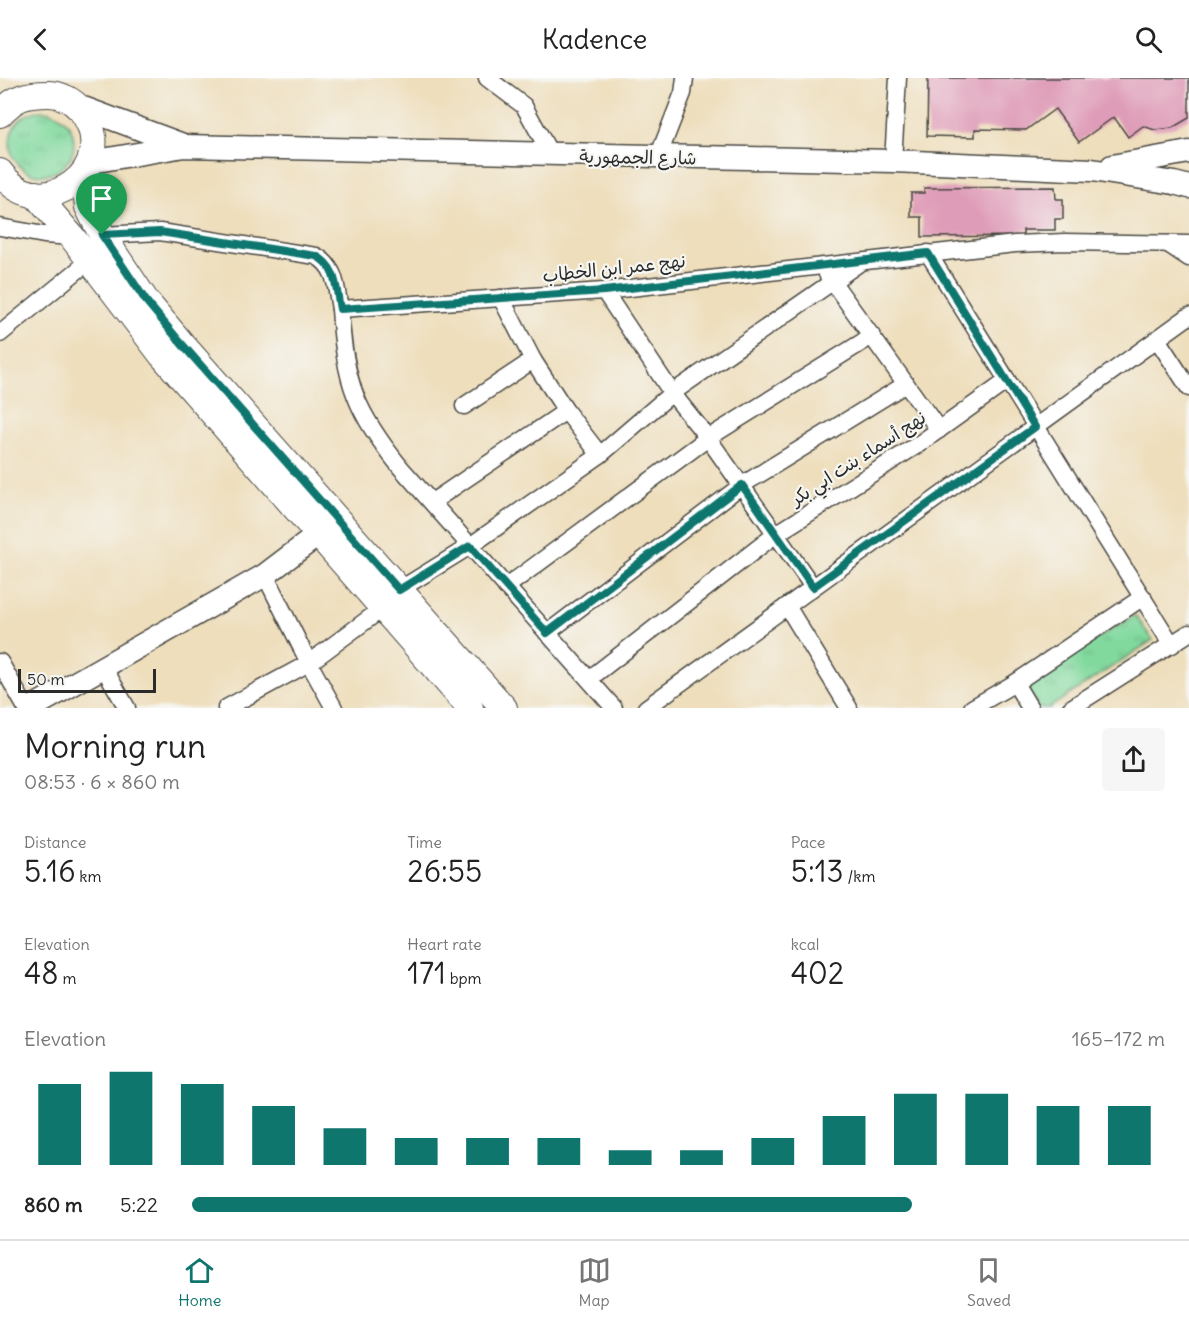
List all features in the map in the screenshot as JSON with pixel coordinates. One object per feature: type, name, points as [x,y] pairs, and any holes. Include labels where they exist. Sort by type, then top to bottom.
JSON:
[{"type":"main road","points":[[1,114],[16,99],[47,86],[78,106],[93,132],[94,147],[88,167],[88,207],[102,235],[146,301],[391,599],[470,708]]},
{"type":"main road","points":[[0,87],[1,114]]},
{"type":"main road","name":"شارع الجمهورية","points":[[78,106],[184,146]]},
{"type":"main road","name":"شارع الجمهورية","points":[[88,167],[184,146],[893,161],[1092,170],[1189,187]]},
{"type":"main road","name":"شارع الجمهورية","points":[[1092,170],[1189,152]]},
{"type":"main road","points":[[2,176],[19,189],[49,195],[73,185],[88,167]]},
{"type":"main road","points":[[35,194],[72,237],[162,355],[319,534],[391,599],[504,708]]},
{"type":"main road","points":[[31,708],[265,575],[319,534]]},
{"type":"street","points":[[487,78],[524,106],[551,155]]},
{"type":"street","points":[[658,157],[683,93],[685,78]]},
{"type":"street","points":[[893,161],[898,78]]},
{"type":"street","points":[[0,228],[72,237]]},
{"type":"street","points":[[102,235],[160,232],[316,256],[326,261],[332,270],[340,309],[343,352],[357,402],[378,440],[614,708]]},
{"type":"street","name":"نهج عمر ابن الخطاب","points":[[340,309],[604,291],[1015,244],[1189,244]]},
{"type":"street","points":[[1168,244],[1189,258]]},
{"type":"street","points":[[928,253],[1172,645]]},
{"type":"street","points":[[0,334],[89,261]]},
{"type":"street","points":[[226,708],[309,663],[391,599],[600,455],[672,393],[862,262]]},
{"type":"street","points":[[822,267],[939,430]]},
{"type":"street","points":[[604,291],[672,393],[708,438],[813,587]]},
{"type":"street","points":[[501,298],[533,360],[566,411],[600,455]]},
{"type":"street","points":[[646,708],[1189,316]]},
{"type":"street","points":[[506,587],[708,438],[872,336]]},
{"type":"street","points":[[1157,339],[1189,388]]},
{"type":"street","points":[[464,406],[533,360]]},
{"type":"street","name":"نهج أسماء بنت ابي بكر","points":[[589,679],[776,534],[939,430],[1007,381]]},
{"type":"street","points":[[547,633],[742,485],[906,384]]},
{"type":"street","points":[[432,502],[566,411]]},
{"type":"street","points":[[265,575],[334,708]]},
{"type":"street","points":[[972,708],[1015,683],[1143,597]]},
{"type":"street","points":[[787,606],[849,708]]},
{"type":"street","points":[[1071,708],[1189,633]]},
{"type":"street","points":[[0,662],[26,708]]},
{"type":"street","points":[[104,668],[127,708]]},
{"type":"street","points":[[1015,683],[1030,708]]},
{"type":"green space","points":[[42,111],[60,117],[68,125],[74,143],[68,161],[60,169],[42,175],[24,169],[16,161],[10,143],[16,125],[24,117]]},
{"type":"green space","points":[[1135,615],[1153,640],[1049,708],[1038,708],[1022,685]]},
{"type":"building","points":[[928,78],[1189,78],[1189,118],[1172,128],[1155,130],[1143,126],[1128,137],[1114,117],[1079,142],[1055,109],[1026,130],[975,129],[975,137],[927,136]]},
{"type":"building","points":[[1055,187],[1056,199],[1063,199],[1063,219],[1055,219],[1055,230],[1023,230],[1023,236],[922,237],[922,217],[911,217],[911,193],[924,193],[924,188]]},
{"type":"route","points":[[160,232],[316,256],[326,261],[332,270],[340,309],[604,291],[928,253],[1035,427],[813,587],[742,485],[547,633],[470,546],[399,590],[181,343],[146,301],[102,235],[160,232]]}]
